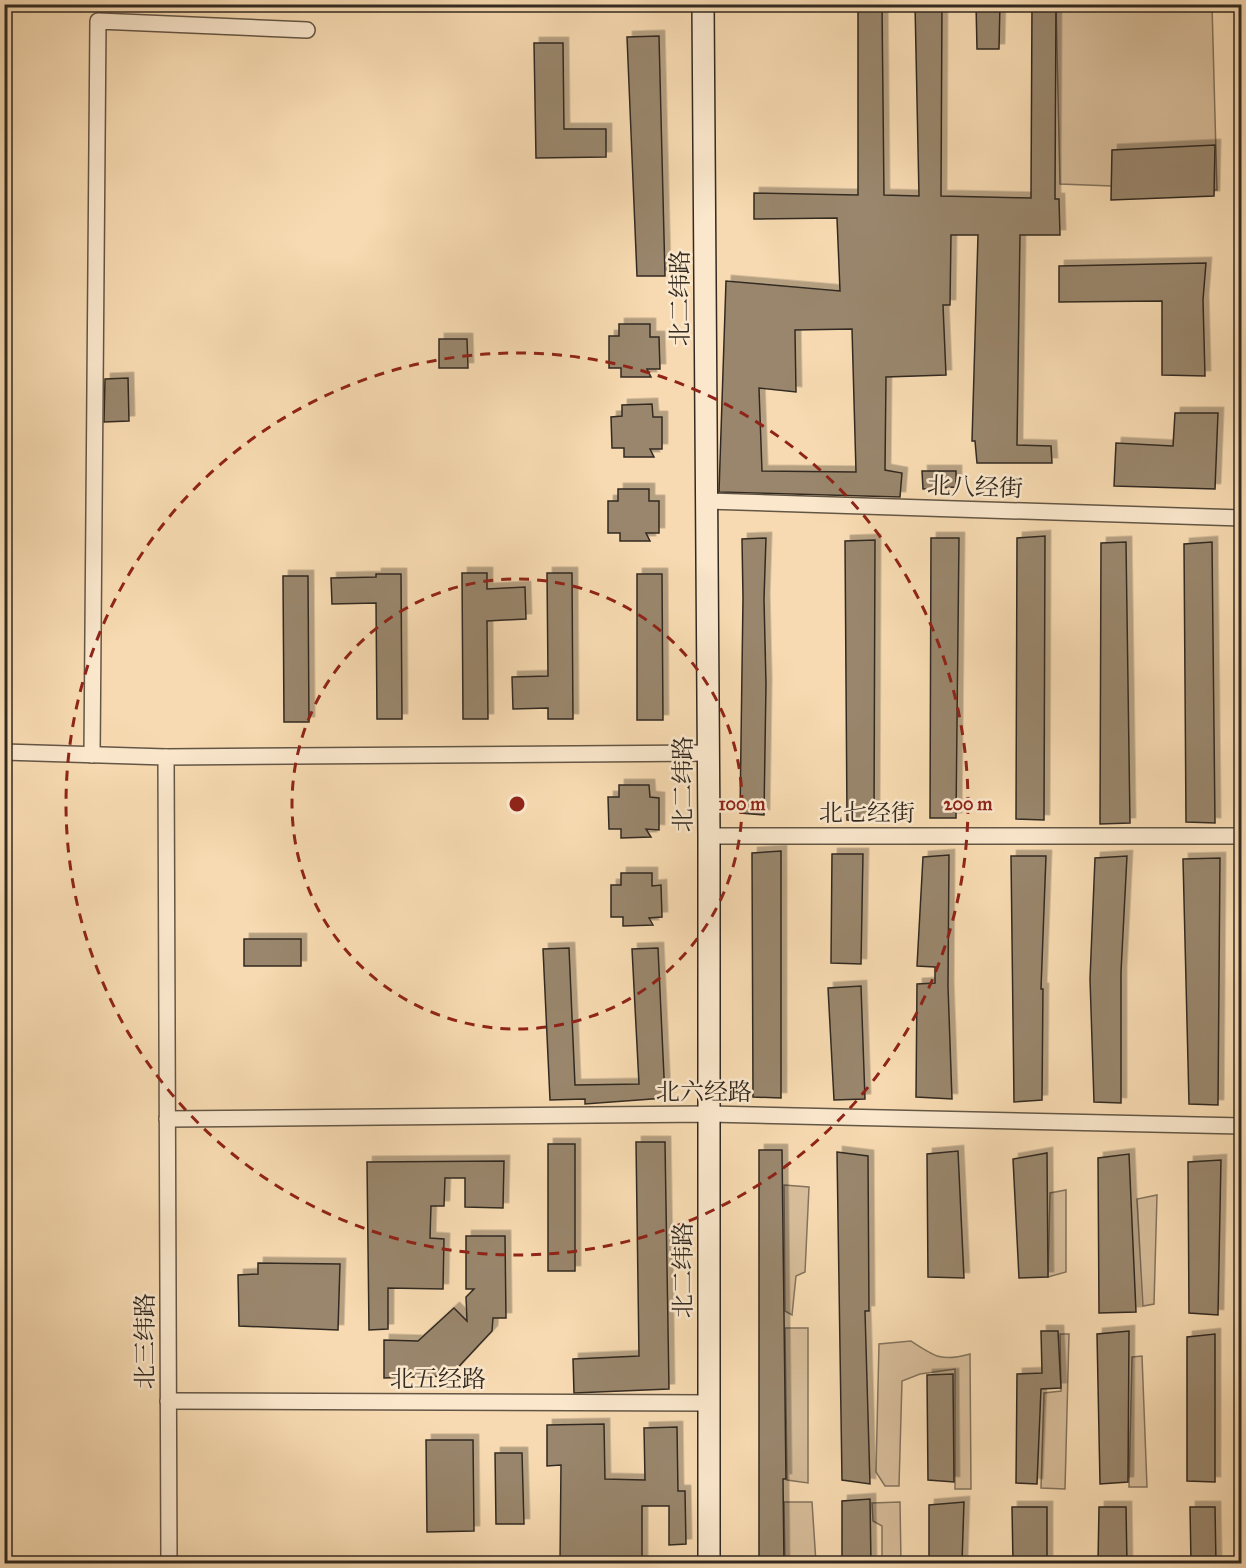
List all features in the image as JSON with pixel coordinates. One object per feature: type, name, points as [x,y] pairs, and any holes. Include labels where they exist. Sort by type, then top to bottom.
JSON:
[{"type":"street","name":"北二纬路","points":[[703,4],[709,836],[709,1563]]},
{"type":"street","points":[[92,755],[98,21],[308,30]]},
{"type":"street","name":"北八经街","points":[[707,501],[1242,518]]},
{"type":"street","points":[[4,752],[166,757],[708,753]]},
{"type":"street","name":"北三纬路","points":[[166,757],[168,1563]]},
{"type":"street","name":"北七经街","points":[[709,836],[1242,836]]},
{"type":"street","name":"北六经路","points":[[167,1119],[709,1114],[1242,1126]]},
{"type":"street","name":"北五经路","points":[[168,1401],[709,1403]]},
{"type":"shaded area","points":[[1056,5],[1212,5],[1217,190],[1060,184]]},
{"type":"shaded area","points":[[784,1185],[809,1187],[805,1272],[796,1276],[792,1315],[785,1311]]},
{"type":"shaded area","points":[[1066,1190],[1066,1272],[1048,1277],[1050,1193]]},
{"type":"shaded area","points":[[1157,1195],[1154,1304],[1143,1306],[1137,1199]]},
{"type":"shaded area","points":[[785,1328],[808,1328],[808,1483],[787,1480]]},
{"type":"shaded area","points":[[1060,1334],[1069,1334],[1065,1489],[1041,1488],[1044,1393],[1061,1391]]},
{"type":"shaded area","points":[[911,1341],[926,1351],[945,1358],[970,1354],[971,1489],[955,1489],[955,1369],[920,1374],[902,1381],[899,1486],[885,1486],[876,1472],[879,1344]]},
{"type":"shaded area","points":[[1142,1356],[1147,1487],[1129,1487],[1132,1357]]},
{"type":"shaded area","points":[[784,1502],[812,1502],[816,1563],[785,1563]]},
{"type":"shaded area","points":[[900,1502],[901,1563],[882,1563],[882,1526],[873,1521],[872,1503]]},
{"type":"building","points":[[858,4],[882,4],[884,195],[919,196],[915,4],[942,4],[941,196],[1031,198],[1032,4],[1056,4],[1055,199],[1059,199],[1060,235],[1020,235],[1017,445],[1051,446],[1052,463],[977,463],[975,441],[972,441],[978,235],[951,235],[950,305],[943,305],[946,375],[886,377],[885,470],[902,473],[900,497],[719,492],[726,281],[840,291],[837,218],[754,219],[754,193],[858,195]],"holes":[[[852,329],[856,472],[762,471],[759,388],[796,392],[795,330]]]},
{"type":"building","points":[[976,4],[1000,4],[999,49],[977,49]]},
{"type":"building","points":[[659,36],[665,276],[637,276],[627,37]]},
{"type":"building","points":[[534,43],[563,43],[564,129],[606,129],[606,157],[536,158]]},
{"type":"building","points":[[1215,145],[1214,196],[1111,200],[1112,150]]},
{"type":"building","points":[[1206,263],[1203,300],[1205,376],[1162,375],[1162,301],[1059,302],[1059,266]]},
{"type":"building","points":[[619,324],[650,324],[650,337],[659,337],[660,369],[647,369],[651,377],[621,377],[621,368],[609,368],[609,336],[619,336]]},
{"type":"building","points":[[439,339],[467,339],[468,368],[439,368]]},
{"type":"building","points":[[128,378],[129,421],[104,422],[105,379]]},
{"type":"building","points":[[652,404],[653,417],[662,417],[662,449],[650,449],[654,457],[624,457],[624,448],[612,448],[611,417],[622,416],[622,405]]},
{"type":"building","points":[[1175,413],[1218,413],[1215,489],[1114,486],[1116,443],[1173,446]]},
{"type":"building","points":[[922,471],[956,471],[956,487],[923,489]]},
{"type":"building","points":[[618,489],[649,489],[649,501],[659,501],[659,533],[646,533],[650,541],[620,541],[620,533],[608,533],[608,501],[618,501]]},
{"type":"building","points":[[1045,536],[1044,820],[1016,819],[1017,538]]},
{"type":"building","points":[[766,538],[764,815],[740,813],[742,539]]},
{"type":"building","points":[[931,538],[959,538],[956,818],[930,818]]},
{"type":"building","points":[[875,540],[874,821],[847,820],[845,541]]},
{"type":"building","points":[[1126,542],[1130,823],[1100,824],[1101,543]]},
{"type":"building","points":[[1212,542],[1215,823],[1186,822],[1184,544]]},
{"type":"building","points":[[462,573],[487,573],[487,589],[525,587],[526,619],[487,621],[488,719],[463,719]]},
{"type":"building","points":[[547,573],[572,573],[573,719],[548,719],[548,708],[513,709],[512,677],[548,676]]},
{"type":"building","points":[[376,574],[401,574],[402,719],[377,719],[376,603],[332,604],[331,578],[376,577]]},
{"type":"building","points":[[637,574],[662,574],[663,720],[637,720]]},
{"type":"building","points":[[283,576],[308,576],[309,722],[284,722]]},
{"type":"building","points":[[619,785],[649,785],[650,797],[659,798],[659,830],[646,829],[651,837],[621,838],[621,829],[609,829],[608,797],[619,797]]},
{"type":"building","points":[[781,851],[781,1098],[753,1097],[752,853]]},
{"type":"building","points":[[832,854],[863,854],[861,964],[831,963]]},
{"type":"building","points":[[949,855],[948,986],[952,1099],[916,1097],[917,984],[935,983],[935,967],[917,966],[923,857]]},
{"type":"building","points":[[1011,856],[1046,856],[1041,989],[1043,989],[1042,1100],[1014,1102]]},
{"type":"building","points":[[1127,856],[1121,972],[1121,1103],[1094,1102],[1090,979],[1095,858]]},
{"type":"building","points":[[1220,858],[1218,1105],[1189,1104],[1183,859]]},
{"type":"building","points":[[621,873],[652,873],[652,886],[661,885],[662,917],[649,918],[653,925],[623,926],[623,917],[611,917],[611,885],[621,885]]},
{"type":"building","points":[[244,939],[301,939],[301,966],[244,966]]},
{"type":"building","points":[[569,948],[575,1085],[639,1084],[632,949],[658,948],[665,1098],[585,1104],[585,1099],[550,1100],[543,949]]},
{"type":"building","points":[[861,986],[865,1099],[834,1100],[828,988]]},
{"type":"building","points":[[636,1142],[665,1142],[669,1389],[574,1393],[573,1359],[639,1356]]},
{"type":"building","points":[[548,1144],[575,1144],[575,1271],[548,1271]]},
{"type":"building","points":[[759,1150],[782,1150],[786,1479],[783,1479],[784,1563],[759,1563]]},
{"type":"building","points":[[958,1151],[964,1278],[928,1277],[927,1154]]},
{"type":"building","points":[[837,1152],[868,1156],[869,1311],[865,1311],[870,1484],[842,1480]]},
{"type":"building","points":[[1047,1153],[1048,1277],[1019,1278],[1013,1159]]},
{"type":"building","points":[[1129,1154],[1136,1312],[1099,1313],[1098,1158]]},
{"type":"building","points":[[1221,1160],[1218,1315],[1189,1313],[1188,1162]]},
{"type":"building","points":[[504,1161],[503,1208],[465,1207],[465,1178],[445,1178],[444,1206],[431,1206],[430,1238],[444,1239],[443,1289],[388,1288],[388,1329],[369,1330],[367,1162]]},
{"type":"building","points":[[466,1236],[505,1236],[506,1318],[493,1318],[492,1331],[450,1376],[384,1378],[384,1340],[418,1341],[454,1308],[467,1321],[466,1297],[474,1289],[466,1289]]},
{"type":"building","points":[[258,1263],[340,1264],[338,1330],[239,1326],[238,1275],[258,1274]]},
{"type":"building","points":[[1041,1331],[1058,1331],[1061,1388],[1041,1389],[1037,1484],[1016,1483],[1017,1374],[1042,1373]]},
{"type":"building","points":[[1129,1331],[1128,1482],[1100,1484],[1097,1334]]},
{"type":"building","points":[[1215,1334],[1215,1482],[1187,1481],[1187,1337]]},
{"type":"building","points":[[953,1374],[954,1482],[928,1480],[927,1375]]},
{"type":"building","points":[[604,1424],[605,1479],[645,1480],[644,1428],[677,1427],[678,1491],[685,1491],[686,1544],[669,1545],[669,1506],[642,1506],[642,1563],[560,1563],[561,1465],[547,1466],[547,1425]]},
{"type":"building","points":[[426,1440],[473,1440],[474,1531],[427,1532]]},
{"type":"building","points":[[495,1453],[522,1453],[524,1524],[496,1524]]},
{"type":"building","points":[[870,1499],[871,1563],[842,1563],[842,1501]]},
{"type":"building","points":[[964,1502],[962,1563],[929,1563],[929,1505]]},
{"type":"building","points":[[1012,1507],[1047,1507],[1047,1563],[1013,1563]]},
{"type":"building","points":[[1099,1507],[1126,1507],[1127,1563],[1098,1563]]},
{"type":"building","points":[[1190,1507],[1215,1507],[1216,1563],[1191,1563]]}]
